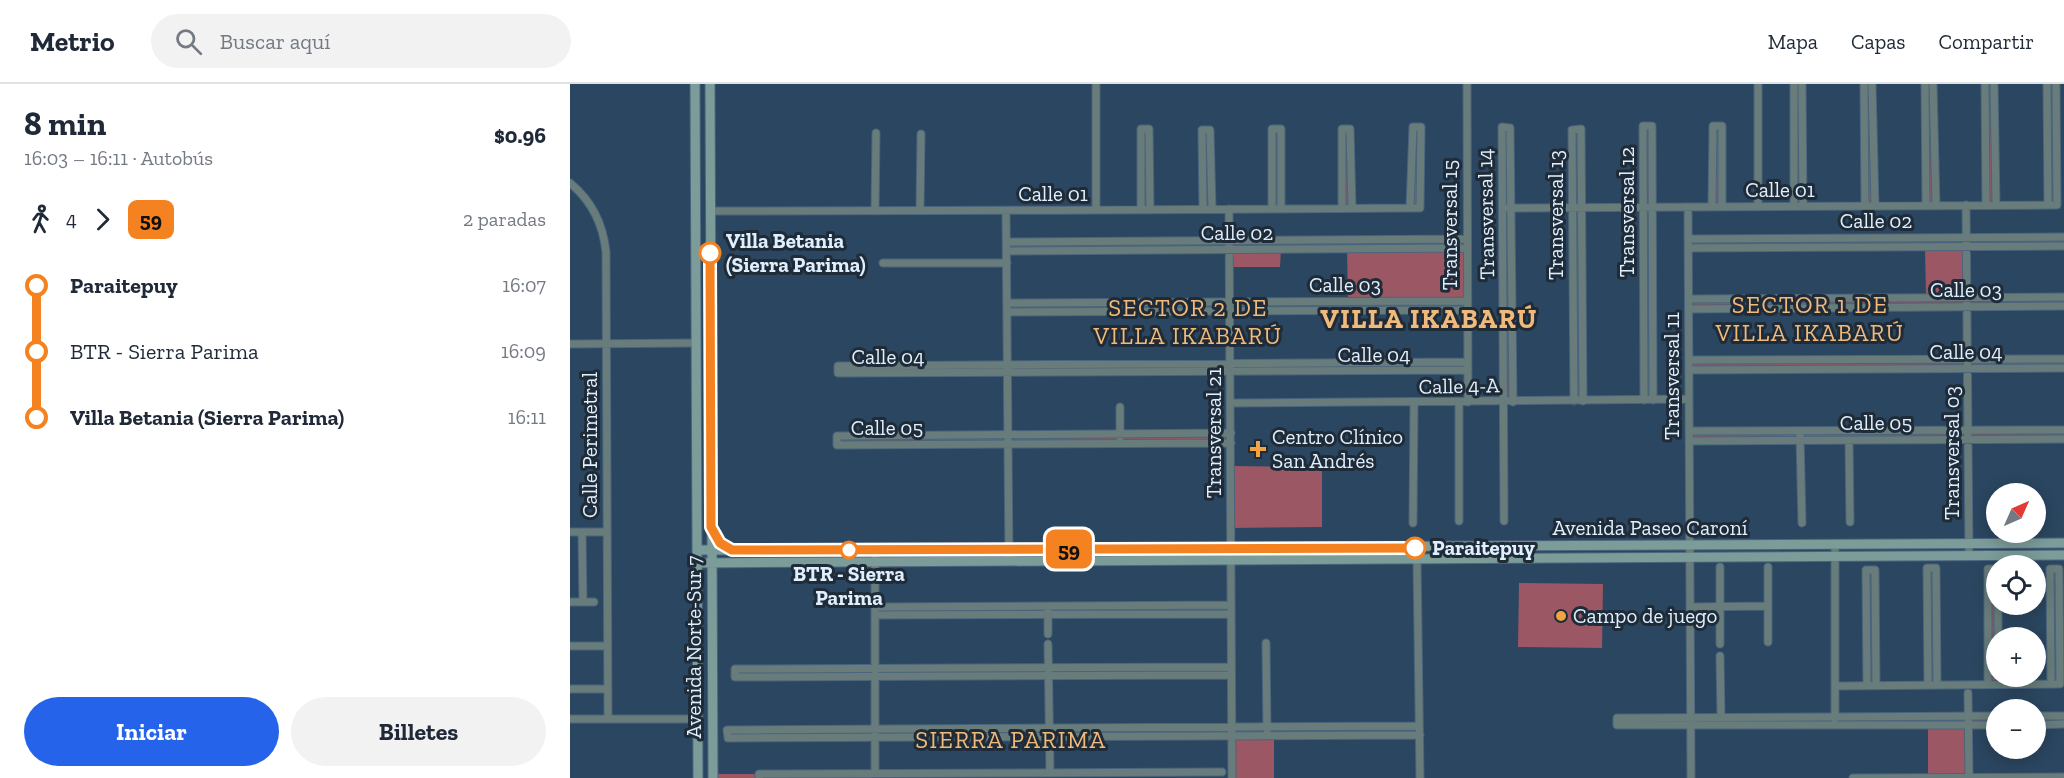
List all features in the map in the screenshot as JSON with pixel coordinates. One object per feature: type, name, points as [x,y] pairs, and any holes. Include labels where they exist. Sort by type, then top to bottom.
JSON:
[{"type":"street","name":"Avenida Norte-Sur 7","points":[[710,84],[713,778]]},
{"type":"street","points":[[710,96],[715,84]]},
{"type":"street","points":[[1096,84],[1096,210]]},
{"type":"street","name":"Transversal 15","points":[[1467,84],[1467,402]]},
{"type":"street","points":[[1758,84],[1758,207]]},
{"type":"street","points":[[1794,84],[1794,206]]},
{"type":"street","points":[[1802,84],[1803,206]]},
{"type":"street","points":[[1864,84],[1865,206]]},
{"type":"street","points":[[1872,84],[1875,206]]},
{"type":"street","points":[[1924,84],[1926,206]]},
{"type":"street","points":[[1933,84],[1936,206]]},
{"type":"street","points":[[1985,84],[1986,205]]},
{"type":"street","points":[[1994,84],[1996,205]]},
{"type":"street","points":[[2046,84],[2048,205]]},
{"type":"street","name":"Calle 01","points":[[1507,208],[2057,205],[2056,84]]},
{"type":"street","name":"Avenida Norte-Sur 7","points":[[693,87],[698,778]]},
{"type":"street","name":"Transversal 12","points":[[1644,400],[1643,126],[1652,126],[1653,400]]},
{"type":"street","points":[[1712,207],[1713,126],[1722,126],[1722,207]]},
{"type":"street","name":"Calle 01","points":[[710,211],[1420,208],[1421,127],[1413,127],[1410,208]]},
{"type":"street","name":"Transversal 14","points":[[1504,521],[1504,402],[1508,351],[1507,208],[1510,128],[1502,127],[1507,208]]},
{"type":"street","points":[[1141,210],[1141,129],[1149,129],[1150,210]]},
{"type":"street","points":[[1272,209],[1272,129],[1281,129],[1281,209]]},
{"type":"street","points":[[1342,208],[1342,129],[1350,129],[1352,208]]},
{"type":"street","name":"Transversal 13","points":[[1574,401],[1572,130],[1581,129],[1582,401]]},
{"type":"street","points":[[1203,209],[1202,130],[1210,130],[1212,209]]},
{"type":"street","points":[[875,211],[876,133]]},
{"type":"street","points":[[920,211],[921,134]]},
{"type":"street","name":"Calle Perimetral","points":[[570,183],[591,205],[603,230],[606,252],[608,719]]},
{"type":"street","name":"Transversal 03","points":[[1966,206],[1969,556]]},
{"type":"street","name":"Transversal 11","points":[[1688,207],[1691,778]]},
{"type":"street","name":"Transversal 21","points":[[1229,209],[1232,778]]},
{"type":"street","points":[[1006,211],[1009,561]]},
{"type":"street","name":"Calle 02","points":[[1688,243],[1798,239],[2064,237]]},
{"type":"street","name":"Calle 02","points":[[1007,251],[1027,247],[1118,242],[1467,239]]},
{"type":"street","points":[[1798,239],[1798,247]]},
{"type":"street","points":[[1347,240],[1347,249]]},
{"type":"street","points":[[1424,240],[1424,249]]},
{"type":"street","points":[[1193,241],[1193,250]]},
{"type":"street","name":"Calle 02","points":[[1007,242],[1027,247],[1118,250],[1467,248]]},
{"type":"street","points":[[1118,242],[1118,250]]},
{"type":"street","name":"Calle 02","points":[[1688,243],[1798,247],[2064,246]]},
{"type":"street","points":[[1573,256],[1582,256]]},
{"type":"street","points":[[883,263],[1007,263]]},
{"type":"street","name":"Calle 03","points":[[1689,299],[2064,297]]},
{"type":"street","points":[[2016,298],[2016,306]]},
{"type":"street","points":[[1744,299],[1744,308]]},
{"type":"street","points":[[1799,299],[1799,308]]},
{"type":"street","name":"Calle 03","points":[[1007,303],[1230,301],[1467,305]]},
{"type":"street","points":[[1033,312],[1034,302]]},
{"type":"street","points":[[1118,302],[1118,311]]},
{"type":"street","points":[[1348,302],[1349,310]]},
{"type":"street","points":[[1574,302],[1582,302]]},
{"type":"street","points":[[1644,303],[1652,303]]},
{"type":"street","name":"Calle 03","points":[[1007,312],[1349,310],[1467,305]]},
{"type":"street","name":"Calle 03","points":[[1689,309],[2064,306]]},
{"type":"street","points":[[570,344],[696,343]]},
{"type":"street","name":"Transversal 14","points":[[1508,351],[1513,402]]},
{"type":"street","name":"Calle 04","points":[[1689,360],[2064,359]]},
{"type":"street","points":[[1795,360],[1796,369]]},
{"type":"street","points":[[2026,360],[2026,369]]},
{"type":"street","points":[[1348,362],[1348,371]]},
{"type":"street","name":"Calle 04","points":[[1467,362],[838,366],[838,373],[1467,370]]},
{"type":"street","points":[[1057,363],[1057,373]]},
{"type":"street","points":[[1119,363],[1119,373]]},
{"type":"street","name":"Calle 04","points":[[1689,370],[2064,368]]},
{"type":"street","name":"Calle 4-A","points":[[1230,404],[1689,399]]},
{"type":"street","points":[[1459,402],[1459,520]]},
{"type":"street","points":[[1413,522],[1414,403]]},
{"type":"street","points":[[1120,406],[1120,443]]},
{"type":"street","points":[[1800,430],[1802,523]]},
{"type":"street","points":[[1826,430],[1826,440]]},
{"type":"street","points":[[1846,430],[1850,522]]},
{"type":"street","points":[[1919,430],[1919,439]]},
{"type":"street","points":[[2003,430],[2003,439]]},
{"type":"street","points":[[2017,430],[2017,439]]},
{"type":"street","points":[[2032,430],[2033,439]]},
{"type":"street","points":[[2044,430],[2044,439]]},
{"type":"street","name":"Calle 05","points":[[1689,431],[2064,430]]},
{"type":"street","name":"Calle 05","points":[[1231,433],[837,436],[837,445],[1231,443]]},
{"type":"street","name":"Calle 05","points":[[1689,441],[2064,439]]},
{"type":"street","points":[[711,527],[720,543],[732,550]]},
{"type":"street","points":[[570,532],[606,532]]},
{"type":"street","points":[[582,532],[583,602]]},
{"type":"street","name":"Avenida Paseo Caroní","points":[[697,550],[2064,543]]},
{"type":"street","points":[[1835,545],[1835,721]]},
{"type":"street","points":[[875,550],[875,773]]},
{"type":"street","name":"Avenida Paseo Caroní","points":[[697,563],[2064,555]]},
{"type":"street","points":[[1417,559],[1420,778]]},
{"type":"street","points":[[712,582],[718,571],[731,562]]},
{"type":"street","points":[[1720,567],[1720,644]]},
{"type":"street","points":[[1768,567],[1768,642]]},
{"type":"street","points":[[1928,684],[1927,568],[1936,568],[1937,684]]},
{"type":"street","points":[[2046,684],[2051,684],[2060,684],[2059,569],[2050,569],[2051,684]]},
{"type":"street","points":[[1867,685],[1866,570],[1875,570],[1876,685]]},
{"type":"street","points":[[570,602],[594,602]]},
{"type":"street","points":[[1141,605],[1142,614]]},
{"type":"street","points":[[874,607],[1231,605]]},
{"type":"street","points":[[960,606],[960,615]]},
{"type":"street","points":[[1048,606],[1048,634]]},
{"type":"street","points":[[1690,607],[1768,606]]},
{"type":"street","points":[[874,615],[1231,614]]},
{"type":"street","points":[[1266,643],[1267,736]]},
{"type":"street","points":[[1048,644],[1050,772]]},
{"type":"street","points":[[570,646],[607,646]]},
{"type":"street","points":[[1720,656],[1722,718]]},
{"type":"street","points":[[874,672],[735,677],[735,669],[874,672],[1231,671]]},
{"type":"street","points":[[1835,686],[1986,684]]},
{"type":"street","points":[[570,689],[607,689]]},
{"type":"street","points":[[1968,693],[1969,778]]},
{"type":"street","points":[[1986,716],[1835,721],[1617,725],[1617,718],[1691,722],[1722,718],[1835,721],[1969,725],[1986,725]]},
{"type":"street","points":[[2046,716],[2064,716]]},
{"type":"street","points":[[570,719],[698,719]]},
{"type":"street","points":[[2046,724],[2064,724]]},
{"type":"street","points":[[1049,733],[1140,728],[1419,726]]},
{"type":"street","points":[[1326,727],[1327,736]]},
{"type":"street","points":[[1140,728],[1140,736]]},
{"type":"street","points":[[874,734],[727,730],[728,738],[966,733],[1140,736],[1420,735]]},
{"type":"street","points":[[759,776],[838,776],[875,773],[1034,775],[1050,772],[1175,775],[1222,772]]},
{"type":"street","points":[[1853,778],[2064,777]]},
{"type":"shaded area","points":[[1794,84],[1802,84],[1803,206],[1794,206]]},
{"type":"shaded area","points":[[1864,84],[1872,84],[1874,206],[1865,206]]},
{"type":"shaded area","points":[[1925,84],[1933,84],[1935,206],[1926,206]]},
{"type":"shaded area","points":[[1985,84],[1994,84],[1996,205],[1986,205]]},
{"type":"shaded area","points":[[2047,84],[2056,84],[2057,205],[2048,205]]},
{"type":"shaded area","points":[[1643,126],[1651,126],[1653,400],[1644,400]]},
{"type":"shaded area","points":[[1713,126],[1722,126],[1722,207],[1712,207]]},
{"type":"shaded area","points":[[1413,127],[1421,127],[1420,208],[1412,208]]},
{"type":"shaded area","points":[[1502,127],[1510,128],[1513,402],[1505,402]]},
{"type":"shaded area","points":[[1272,129],[1281,129],[1281,209],[1272,209]]},
{"type":"shaded area","points":[[1342,129],[1350,129],[1351,208],[1342,208]]},
{"type":"shaded area","points":[[1581,129],[1583,401],[1574,401],[1572,130]]},
{"type":"shaded area","points":[[2064,237],[2064,246],[1688,248],[1688,239]]},
{"type":"shaded area","points":[[1467,239],[1467,310],[1007,311],[1007,303],[1348,301],[1347,249],[1281,250],[1280,267],[1230,267],[1230,250],[1007,251],[1007,243]]},
{"type":"shaded area","points":[[1925,250],[1963,250],[1963,295],[1926,295]]},
{"type":"shaded area","points":[[2064,297],[2064,306],[1689,309],[1688,299]]},
{"type":"shaded area","points":[[2064,359],[2064,368],[1689,370],[1689,361]]},
{"type":"shaded area","points":[[2064,430],[2064,439],[1689,441],[1689,431]]},
{"type":"shaded area","points":[[1231,433],[1231,443],[838,445],[837,436]]},
{"type":"shaded area","points":[[1231,466],[1322,467],[1322,527],[1231,528]]},
{"type":"shaded area","points":[[1927,568],[1936,568],[1937,684],[1928,685]]},
{"type":"shaded area","points":[[2050,569],[2059,569],[2060,684],[2051,684]]},
{"type":"shaded area","points":[[1866,570],[1875,570],[1876,685],[1867,685]]},
{"type":"shaded area","name":"Campo de juego","points":[[1519,583],[1603,584],[1602,648],[1518,647]]},
{"type":"shaded area","points":[[1231,605],[1231,614],[875,615],[875,607]]},
{"type":"shaded area","points":[[1988,615],[1996,615],[1996,627],[1988,627]]},
{"type":"shaded area","points":[[1986,716],[1986,725],[1969,725],[1969,777],[1928,778],[1928,725],[1617,725],[1617,718]]},
{"type":"shaded area","points":[[1419,726],[1420,735],[1274,736],[1274,778],[1232,778],[1231,736],[728,738],[727,730]]},
{"type":"shaded area","points":[[713,774],[768,774],[768,778],[713,778]]},
{"type":"bus line","name":"59","points":[[710,253],[711,527],[720,543],[732,550],[1415,548]]},
{"type":"place","name":"Villa Betania (Sierra Parima)","points":[[710,253]]},
{"type":"place","name":"Centro Clínico San Andrés","points":[[1258,449]]},
{"type":"place","name":"Paraitepuy","points":[[1415,548]]},
{"type":"place","name":"BTR - Sierra Parima","points":[[849,550]]},
{"type":"place","name":"Campo de juego","points":[[1561,616]]},
{"type":"district","name":"VILLA IKABARÚ","points":[[1429,319]]},
{"type":"district","name":"SECTOR 1 DE VILLA IKABARÚ","points":[[1810,319]]},
{"type":"district","name":"SECTOR 2 DE VILLA IKABARÚ","points":[[1188,322]]},
{"type":"district","name":"SIERRA PARIMA","points":[[1011,740]]}]
